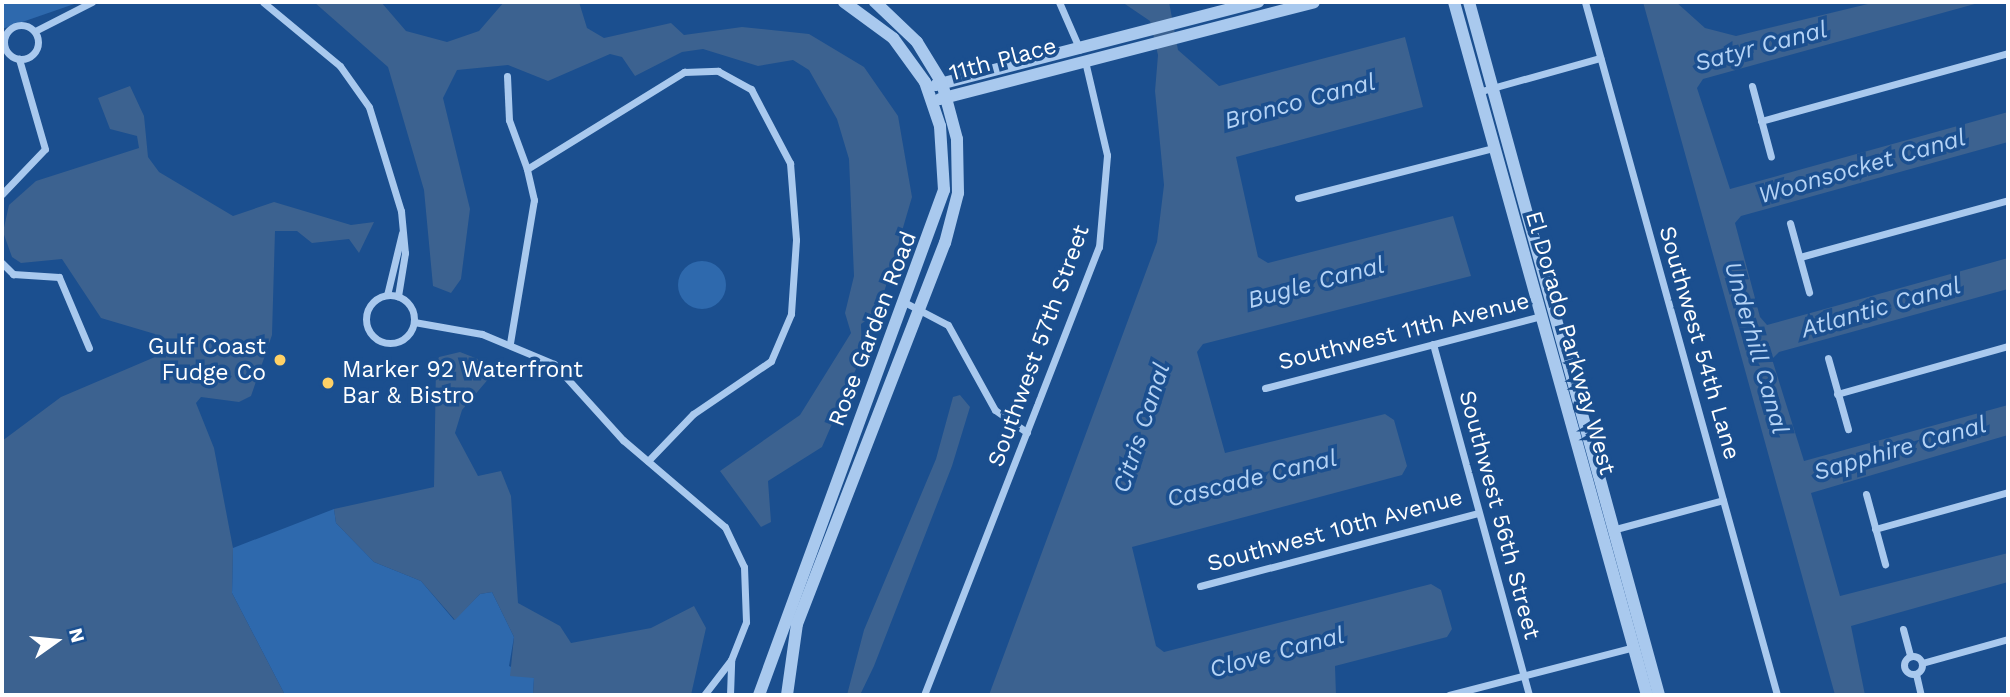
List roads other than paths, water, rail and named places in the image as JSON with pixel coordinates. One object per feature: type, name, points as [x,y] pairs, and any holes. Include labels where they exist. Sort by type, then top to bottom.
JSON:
[{"type":"street","points":[[2,194],[44,149],[19,58],[3,45],[15,26],[35,32],[92,2]]},
{"type":"street","points":[[263,2],[340,66],[363,95],[398,200],[403,233],[398,296]]},
{"type":"street","name":"Rose Garden Road","points":[[759,695],[780,625],[906,303],[944,190],[943,143],[927,87],[893,38],[844,2]]},
{"type":"street","name":"Rose Garden Road","points":[[787,695],[797,624],[919,308],[958,194],[957,139],[942,83],[917,42],[875,2]]},
{"type":"street","name":"Southwest 57th Street","points":[[924,695],[1093,267],[1104,222],[1105,132],[1085,60],[1059,2]]},
{"type":"street","name":"11th Place","points":[[927,87],[1258,2]]},
{"type":"street","name":"11th Place","points":[[933,101],[1314,2]]},
{"type":"street","name":"El Dorado Parkway West","points":[[1454,2],[1485,90],[1639,646],[1647,695]]},
{"type":"street","name":"El Dorado Parkway West","points":[[1469,2],[1485,90]]},
{"type":"street","name":"Southwest 54th Lane","points":[[1585,2],[1777,695]]},
{"type":"street","points":[[19,58],[37,48],[35,32]]},
{"type":"street","points":[[1761,121],[2008,53]]},
{"type":"street","points":[[1485,90],[1600,58]]},
{"type":"street","points":[[527,169],[669,78],[702,69],[751,89],[779,134],[790,163],[796,240],[784,338],[751,380],[693,414],[648,461]]},
{"type":"street","points":[[507,76],[509,120],[527,169],[534,200],[510,344]]},
{"type":"street","points":[[1752,86],[1771,157]]},
{"type":"street","points":[[1298,198],[1500,145]]},
{"type":"street","points":[[1800,257],[2008,200]]},
{"type":"street","points":[[1790,223],[1810,292]]},
{"type":"street","points":[[387,295],[398,296],[411,306],[414,322],[398,342],[372,335],[366,314],[387,295],[403,233]]},
{"type":"street","points":[[2,263],[13,274],[58,277],[89,348]]},
{"type":"street","points":[[906,303],[948,325],[995,410],[1027,432]]},
{"type":"street","name":"Southwest 11th Avenue","points":[[1265,388],[1547,315]]},
{"type":"street","points":[[414,322],[510,344],[554,364],[648,461],[718,519],[739,553],[747,609],[731,660],[730,695]]},
{"type":"street","name":"Southwest 56th Street","points":[[1433,344],[1529,695]]},
{"type":"street","points":[[1837,394],[2008,346]]},
{"type":"street","points":[[1828,358],[1847,429]]},
{"type":"street","points":[[1875,529],[2008,492]]},
{"type":"street","points":[[1866,494],[1885,564]]},
{"type":"street","points":[[1607,532],[1723,500]]},
{"type":"street","name":"Southwest 10th Avenue","points":[[1200,586],[1479,513]]},
{"type":"street","points":[[1903,629],[1910,656],[1922,663]]},
{"type":"street","points":[[1921,695],[1916,674],[1922,663],[2008,639]]},
{"type":"street","points":[[1449,695],[1639,646]]},
{"type":"street","name":"El Dorado Parkway West","points":[[1639,646],[1659,695]]},
{"type":"street","points":[[1910,656],[1903,667],[1916,674]]},
{"type":"street","points":[[704,695],[731,660]]},
{"type":"water","points":[[314,2],[381,2],[406,31],[447,42],[479,31],[504,2],[579,2],[587,28],[604,38],[671,23],[684,35],[742,27],[809,34],[864,67],[898,116],[912,197],[885,289],[874,315],[861,324],[862,355],[822,447],[768,481],[771,522],[761,527],[720,471],[800,415],[851,333],[845,313],[854,276],[849,159],[837,119],[809,70],[793,60],[758,66],[703,49],[682,52],[635,76],[622,57],[610,54],[548,81],[508,65],[457,70],[443,98],[470,209],[461,279],[451,293],[433,286],[424,190],[388,67]]},
{"type":"water","points":[[1122,2],[1169,2],[1178,50],[1219,86],[1405,37],[1423,107],[1236,157],[1258,257],[1268,263],[1453,216],[1471,276],[1203,344],[1197,352],[1225,453],[1385,414],[1394,420],[1407,466],[1402,475],[1132,547],[1156,646],[1164,652],[1431,584],[1441,590],[1452,629],[1447,637],[1335,666],[1336,695],[989,695],[1157,242],[1164,185],[1155,91],[1158,55],[1150,21]]},
{"type":"water","points":[[1643,2],[1676,2],[1705,28],[1736,36],[1876,2],[1982,2],[1703,79],[1697,88],[1730,189],[2008,112],[2008,142],[1741,216],[1735,223],[1760,317],[1767,325],[2008,258],[2008,289],[1779,352],[1772,359],[1804,461],[2008,405],[2008,435],[1811,493],[1840,596],[2008,553],[2008,582],[1851,626],[1865,695],[1835,695]]},
{"type":"water","points":[[130,86],[144,116],[148,157],[159,172],[233,216],[274,202],[351,225],[374,222],[359,253],[349,239],[312,243],[297,231],[275,231],[272,335],[251,396],[239,402],[201,397],[196,403],[214,448],[233,548],[232,593],[285,695],[2,695],[2,441],[61,397],[155,357],[162,346],[155,334],[101,318],[62,259],[21,263],[12,257],[3,232],[9,205],[36,181],[139,148],[137,136],[110,129],[98,98]]},
{"type":"water","points":[[460,352],[483,361],[490,377],[462,410],[455,433],[478,476],[501,471],[511,496],[518,603],[560,626],[571,643],[651,628],[694,606],[706,628],[691,695],[533,695],[534,678],[510,676],[514,637],[492,592],[480,594],[455,620],[421,581],[374,562],[336,523],[334,509],[434,487],[436,365],[439,357]]},
{"type":"water","points":[[960,395],[970,407],[952,466],[874,666],[860,695],[847,695],[864,630],[936,459],[953,397]]},
{"type":"place","name":"Gulf Coast Fudge Co","points":[[280,360]]},
{"type":"place","name":"Marker 92 Waterfront Bar & Bistro","points":[[328,383]]},
{"type":"water label","name":"Satyr Canal","points":[[1761,47]]},
{"type":"water label","name":"Bronco Canal","points":[[1300,102]]},
{"type":"water label","name":"Woonsocket Canal","points":[[1862,167]]},
{"type":"water label","name":"Bugle Canal","points":[[1316,283]]},
{"type":"water label","name":"Atlantic Canal","points":[[1881,308]]},
{"type":"water label","name":"Underhill Canal","points":[[1756,348]]},
{"type":"water label","name":"Citris Canal","points":[[1142,428]]},
{"type":"water label","name":"Sapphire Canal","points":[[1900,449]]},
{"type":"water label","name":"Cascade Canal","points":[[1252,479]]},
{"type":"water label","name":"Clove Canal","points":[[1277,653]]}]
